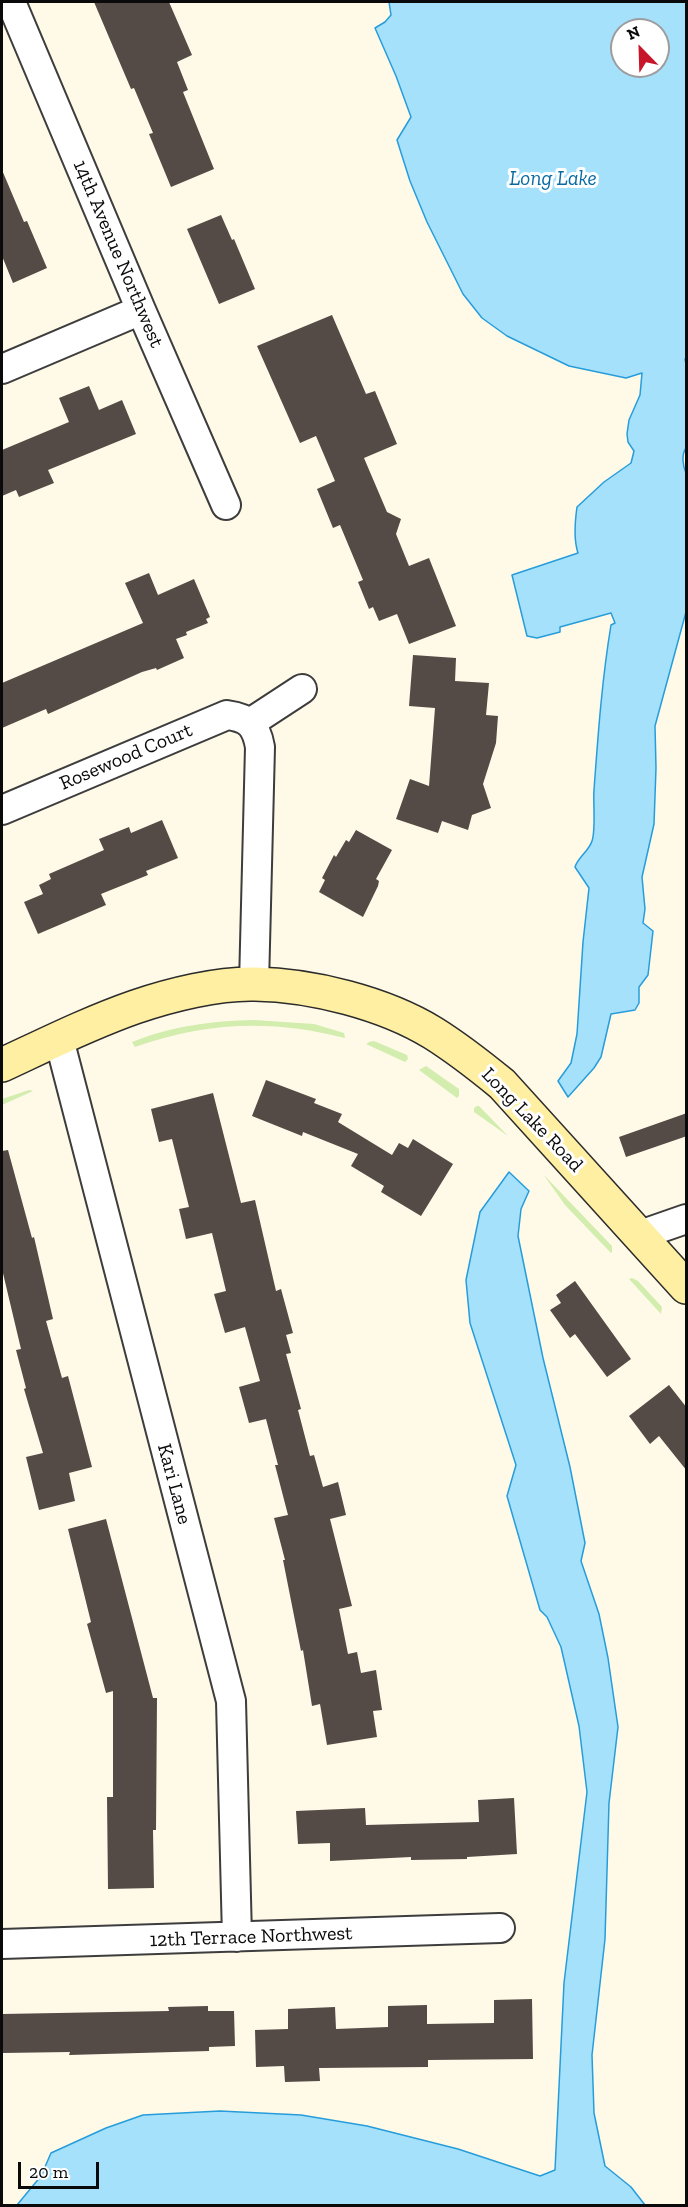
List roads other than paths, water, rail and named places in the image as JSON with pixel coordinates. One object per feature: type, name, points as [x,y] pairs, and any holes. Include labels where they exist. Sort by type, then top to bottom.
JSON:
[{"type":"street","name":"14th Avenue Northwest","points":[[12,2],[141,310],[226,505]]},
{"type":"street","points":[[2,369],[141,310]]},
{"type":"street","points":[[254,984],[260,747],[258,733],[250,723],[302,688]]},
{"type":"street","name":"Rosewood Court","points":[[2,810],[227,715],[241,716],[250,723]]},
{"type":"street","name":"Long Lake Road","points":[[2,1065],[136,1006],[183,993],[254,984],[339,996],[386,1011],[431,1032],[502,1084],[687,1287]]},
{"type":"street","name":"Kari Lane","points":[[59,1039],[231,1701],[237,1938]]},
{"type":"street","points":[[640,1235],[687,1219]]},
{"type":"street","name":"12th Terrace Northwest","points":[[2,1944],[500,1928]]},
{"type":"water","name":"Long Lake","points":[[389,2],[686,2],[686,448],[683,461],[686,473],[686,612],[655,726],[654,824],[642,877],[645,909],[643,923],[653,931],[648,975],[639,987],[639,1003],[635,1010],[611,1014],[601,1057],[568,1097],[558,1081],[571,1063],[577,1034],[589,888],[575,867],[591,845],[593,836],[594,790],[603,686],[611,625],[615,623],[611,613],[560,627],[560,632],[537,638],[527,636],[512,575],[578,553],[575,531],[577,507],[604,482],[631,463],[634,451],[628,442],[627,434],[629,420],[640,395],[642,373],[626,378],[569,366],[507,336],[482,318],[463,294],[427,222],[410,181],[397,140],[411,117],[375,28],[391,15]]},
{"type":"water","points":[[509,1172],[529,1191],[521,1209],[518,1236],[543,1358],[570,1467],[585,1543],[581,1561],[599,1614],[618,1727],[609,1803],[605,1939],[592,2055],[594,2113],[605,2166],[631,2187],[645,2205],[17,2205],[41,2176],[51,2153],[106,2128],[143,2115],[220,2111],[301,2115],[367,2126],[458,2149],[540,2176],[555,2170],[564,1983],[587,1792],[579,1726],[561,1647],[547,1617],[540,1610],[507,1496],[516,1465],[470,1323],[466,1280],[480,1212]]}]
